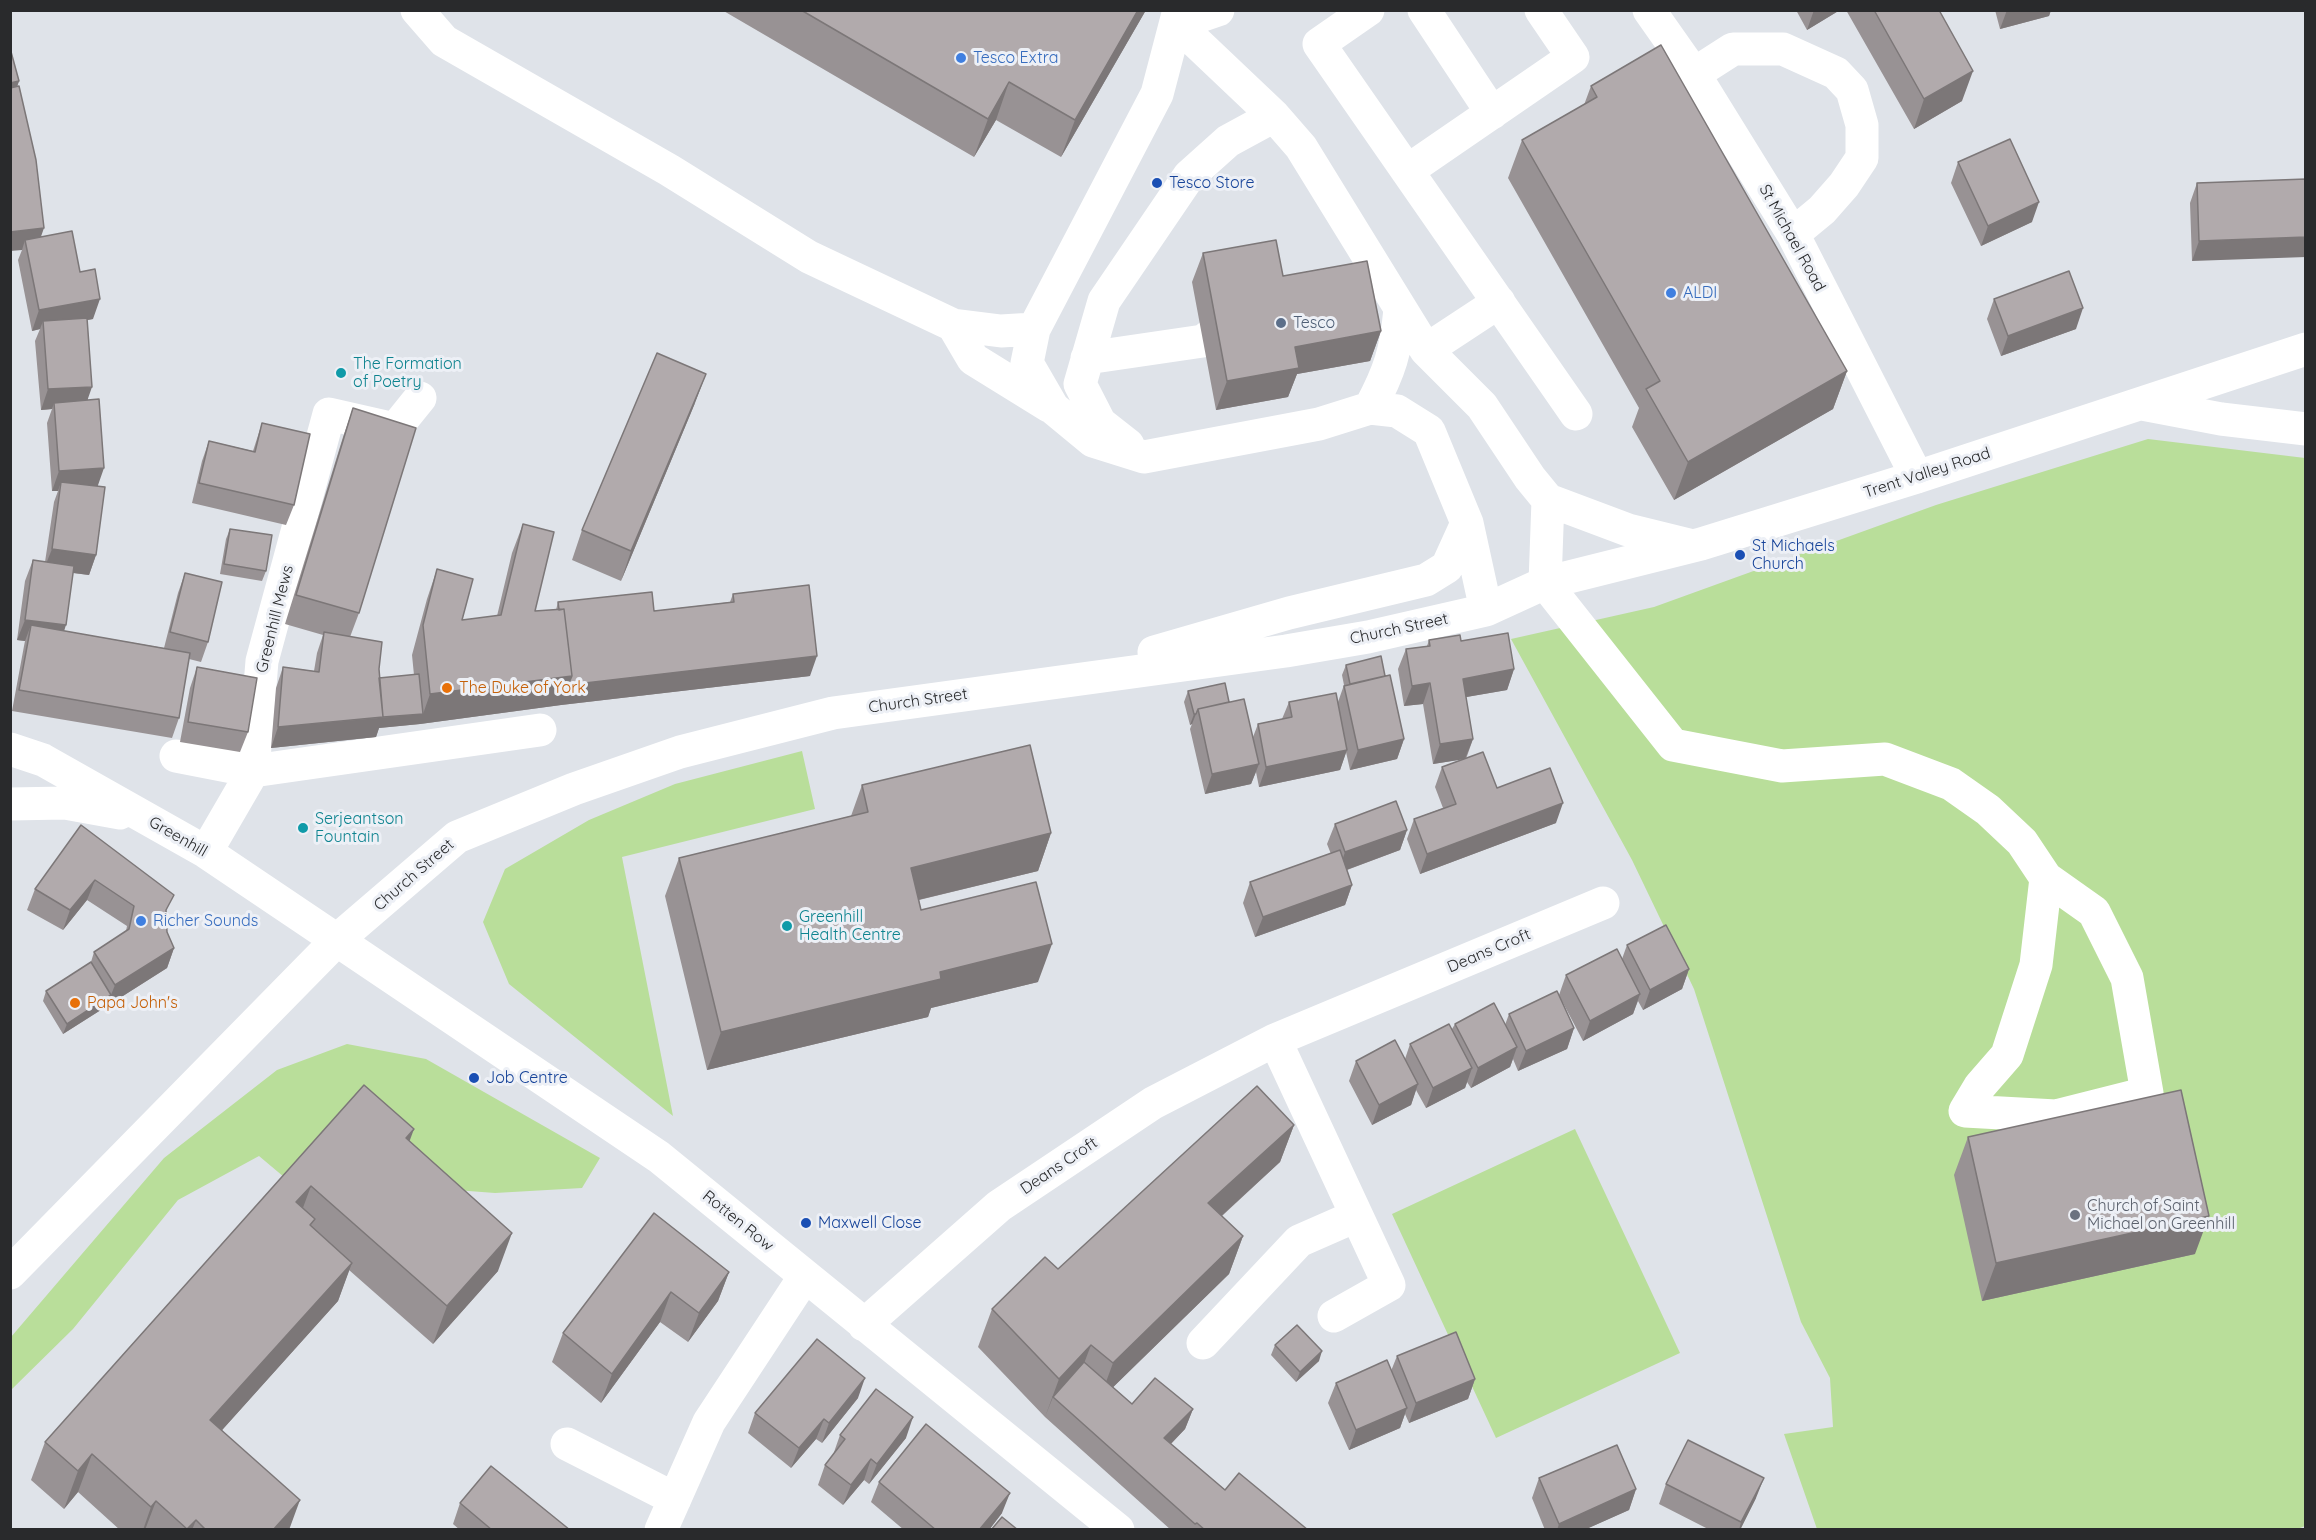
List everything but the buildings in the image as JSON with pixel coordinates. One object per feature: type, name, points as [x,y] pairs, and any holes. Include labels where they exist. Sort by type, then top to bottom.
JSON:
[{"type":"street","points":[[417,10],[444,41],[669,170],[809,257],[953,325],[1001,331],[1034,329]]},
{"type":"street","points":[[1178,17],[1218,10]]},
{"type":"street","points":[[1368,10],[1319,44],[1576,414]]},
{"type":"street","points":[[1424,10],[1492,113]]},
{"type":"street","points":[[1407,171],[1573,57],[1541,10]]},
{"type":"street","name":"St Michael Road","points":[[1649,10],[1694,74],[1793,234],[1917,477]]},
{"type":"street","points":[[1053,408],[1027,363],[1034,329],[1157,94],[1178,17]]},
{"type":"street","points":[[1178,17],[1301,147],[1425,350],[1482,406],[1530,478],[1548,500],[1628,530],[1693,546]]},
{"type":"street","points":[[1694,74],[1733,49],[1783,49],[1836,73],[1852,90],[1862,125],[1862,158],[1844,185],[1822,210],[1793,234]]},
{"type":"street","points":[[1144,457],[1100,423],[1080,384],[1104,301],[1189,176],[1228,141],[1274,116]]},
{"type":"street","points":[[1335,268],[1368,257]]},
{"type":"street","points":[[1087,358],[1203,341],[1260,297]]},
{"type":"street","points":[[1425,350],[1498,302]]},
{"type":"street","points":[[1370,408],[1387,376],[1396,350],[1400,309]]},
{"type":"street","points":[[953,325],[974,358],[1053,408],[1093,441],[1144,457],[1319,423],[1370,408],[1397,411],[1429,430],[1467,523],[1486,610]]},
{"type":"street","name":"Trent Valley Road","points":[[1545,583],[1693,546],[1917,477],[2306,349]]},
{"type":"street","name":"Greenhill Mews","points":[[207,852],[253,771],[262,661],[329,414],[395,429],[420,398]]},
{"type":"street","points":[[2140,403],[2221,419],[2306,429]]},
{"type":"street","points":[[1548,500],[1545,583],[1673,745],[1782,766],[1885,759],[1951,784],[1988,810],[2022,842],[2046,878],[2094,912],[2127,978],[2147,1093],[2056,1116],[1965,1112],[1980,1086],[2007,1055],[2036,965],[2046,878]]},
{"type":"street","points":[[1043,683],[1289,614],[1426,580],[1447,567],[1467,523]]},
{"type":"street","name":"Church Street","points":[[10,1273],[337,940],[457,837],[574,789],[680,753],[833,713],[1286,651],[1368,637],[1486,610],[1545,583]]},
{"type":"street","points":[[176,756],[253,771],[540,730]]},
{"type":"street","name":"Greenhill","points":[[10,749],[43,760],[207,852],[337,940]]},
{"type":"street","points":[[10,804],[65,803],[145,818]]},
{"type":"street","name":"Deans Croft","points":[[864,1324],[999,1206],[1153,1103],[1275,1040],[1603,903]]},
{"type":"street","name":"Rotten Row","points":[[337,940],[658,1157],[1118,1530]]},
{"type":"street","points":[[1275,1040],[1389,1285],[1334,1316]]},
{"type":"street","points":[[1203,1343],[1299,1241],[1356,1216]]},
{"type":"street","points":[[661,1530],[709,1422],[805,1276]]},
{"type":"street","points":[[567,1444],[675,1499]]},
{"type":"green space","points":[[2148,439],[2305,458],[2305,1526],[2295,1530],[1817,1529],[1784,1434],[1833,1427],[1830,1378],[1801,1322],[1694,989],[1632,860],[1511,639],[1654,607],[1936,505]]},
{"type":"green space","points":[[802,751],[815,809],[622,857],[673,1116],[509,984],[483,922],[505,869],[589,820],[675,784]]},
{"type":"green space","points":[[347,1044],[426,1059],[600,1158],[582,1188],[495,1193],[284,1177],[259,1156],[178,1200],[73,1329],[11,1390],[11,1337],[164,1158],[277,1070]]},
{"type":"green space","points":[[1575,1129],[1680,1353],[1496,1438],[1392,1214]]},
{"type":"place","name":"Tesco Extra","points":[[961,58]]},
{"type":"place","name":"Tesco Store","points":[[1157,183]]},
{"type":"place","name":"ALDI","points":[[1671,293]]},
{"type":"place","name":"Tesco","points":[[1281,323]]},
{"type":"place","name":"The Formation of Poetry","points":[[341,373]]},
{"type":"place","name":"St Michaels Church","points":[[1740,555]]},
{"type":"place","name":"The Duke of York","points":[[447,688]]},
{"type":"place","name":"Serjeantson Fountain","points":[[303,828]]},
{"type":"place","name":"Richer Sounds","points":[[141,921]]},
{"type":"place","name":"Greenhill Health Centre","points":[[787,926]]},
{"type":"place","name":"Papa John's","points":[[75,1003]]},
{"type":"place","name":"Job Centre","points":[[474,1078]]},
{"type":"place","name":"Church of Saint Michael on Greenhill","points":[[2075,1215]]},
{"type":"place","name":"Maxwell Close","points":[[806,1223]]}]
